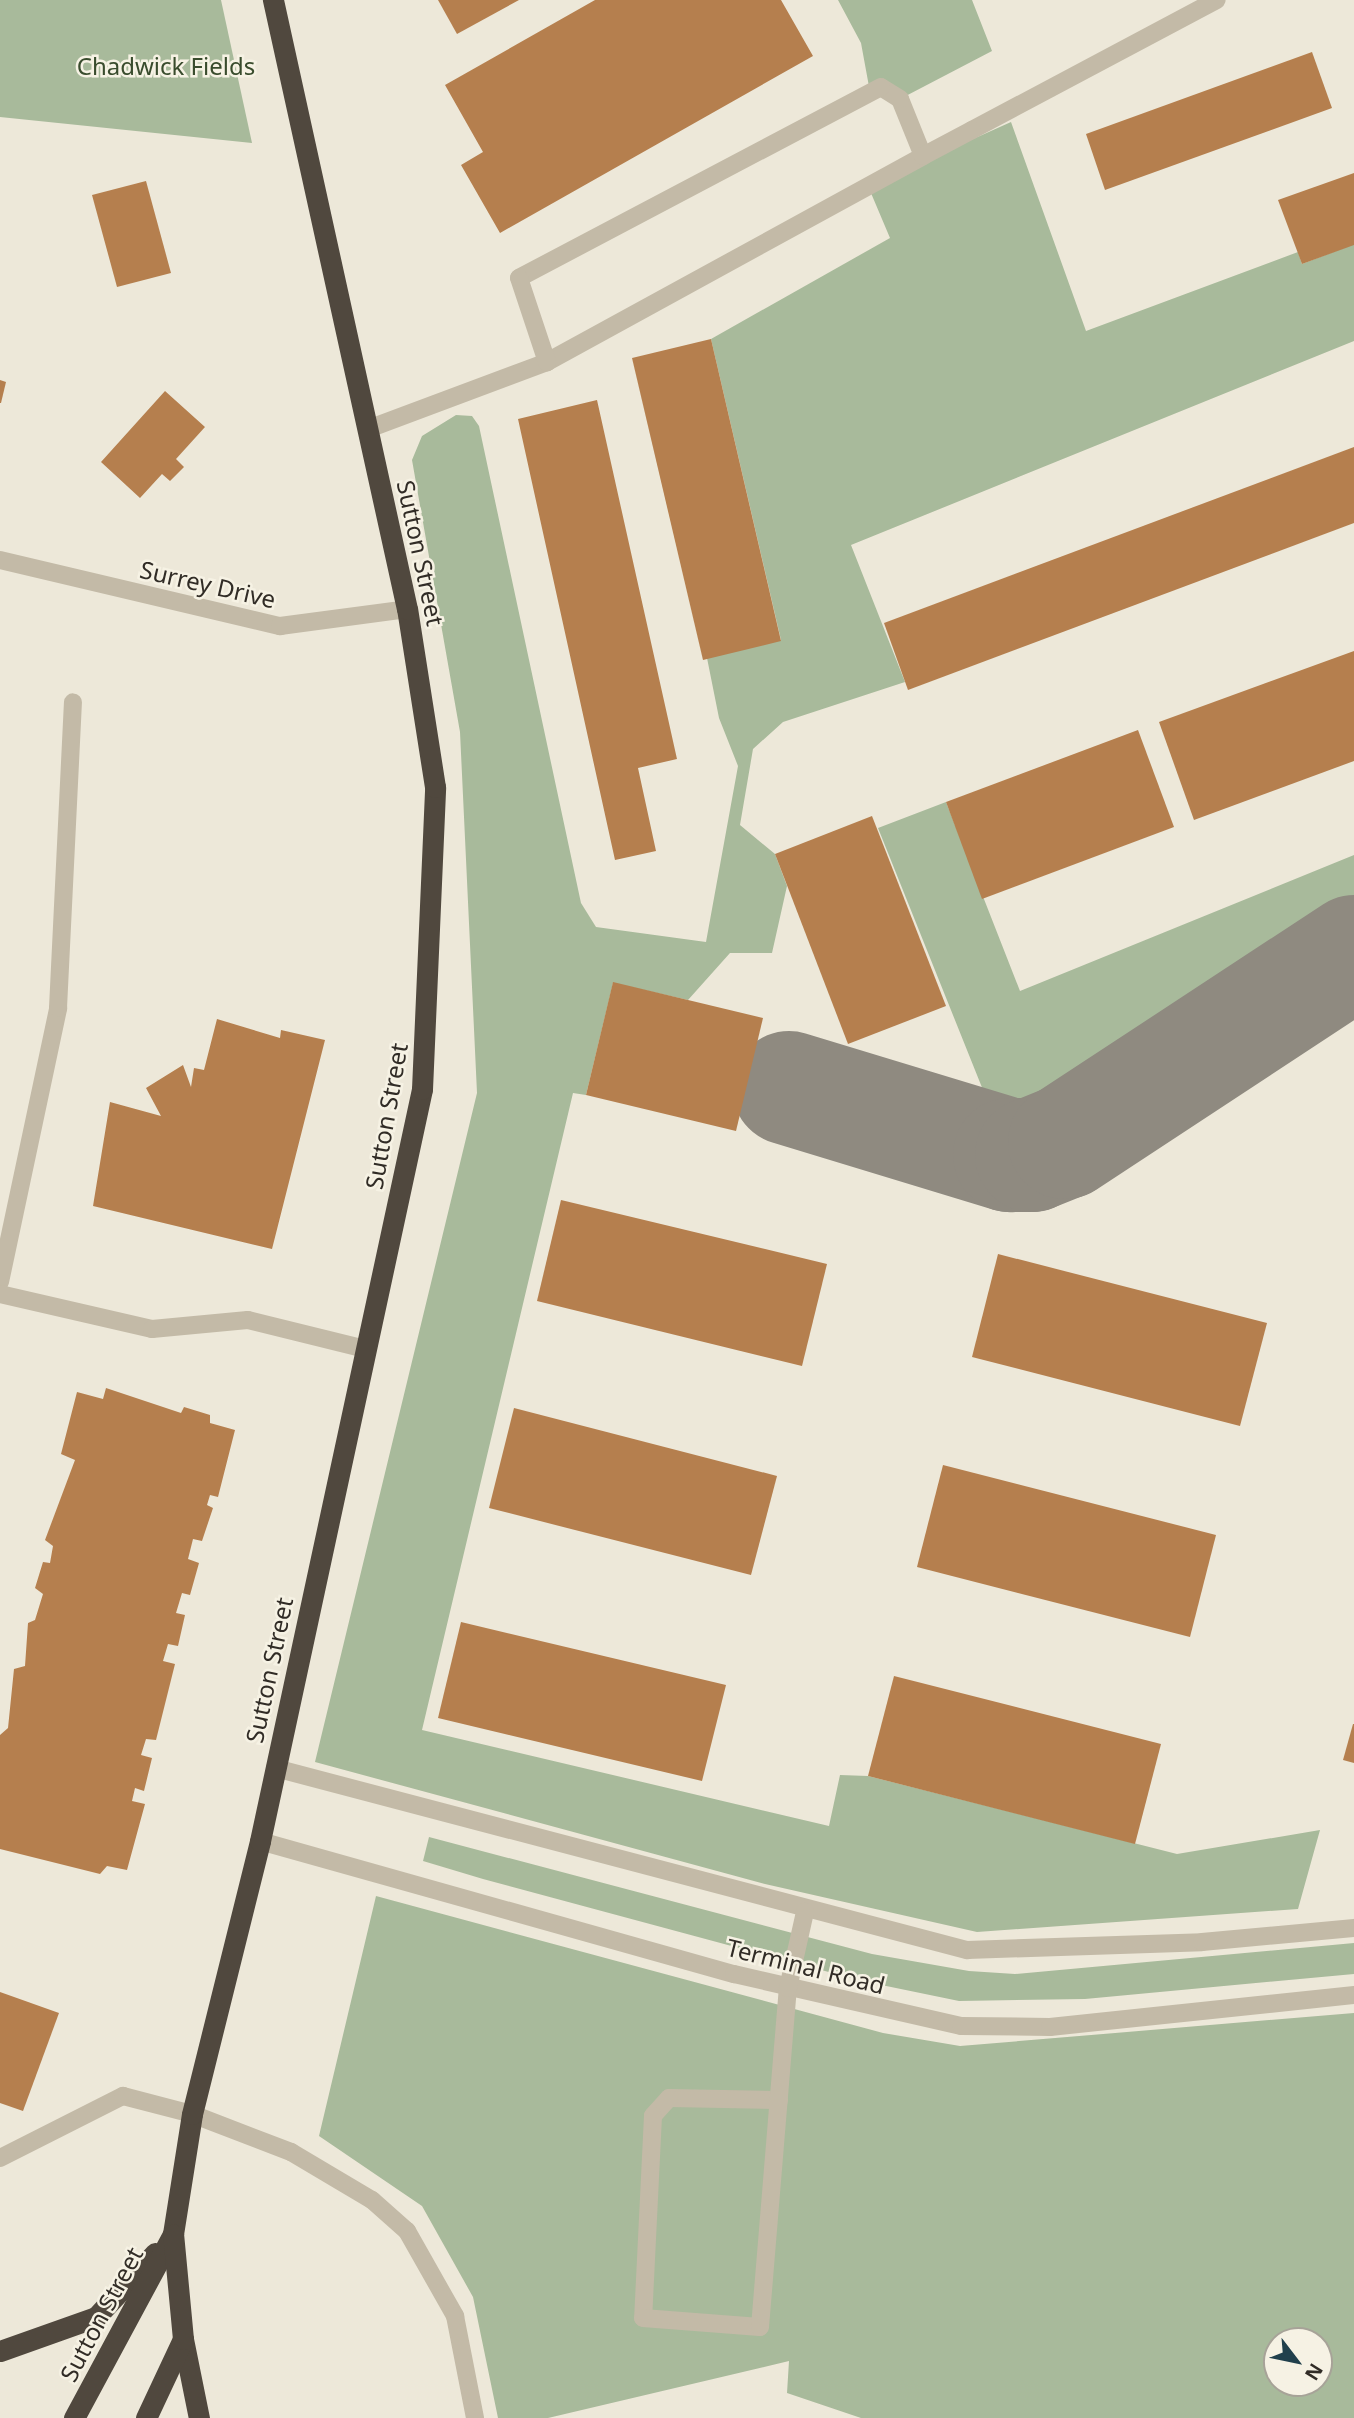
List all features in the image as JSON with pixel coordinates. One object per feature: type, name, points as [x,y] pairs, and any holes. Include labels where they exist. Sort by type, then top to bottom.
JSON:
[{"type":"highway","name":"Sutton Street","points":[[199,2418],[183,2339],[173,2234],[191,2115],[260,1841],[422,1089],[430,990],[435,788],[407,609],[273,0]]},
{"type":"highway","name":"Sutton Street","points":[[74,2418],[173,2234]]},
{"type":"highway","points":[[0,2351],[96,2318],[173,2234]]},
{"type":"highway","points":[[146,2418],[183,2339]]},
{"type":"street","points":[[368,429],[547,362],[923,156],[1217,0]]},
{"type":"street","points":[[547,362],[519,278],[881,87],[900,99],[923,156]]},
{"type":"street","name":"Surrey Drive","points":[[0,560],[280,626],[407,609]]},
{"type":"street","points":[[0,1282],[58,1008],[73,702]]},
{"type":"street","points":[[0,1294],[152,1329],[248,1320],[365,1349]]},
{"type":"street","points":[[275,1768],[806,1912],[967,1950],[1202,1942],[1354,1928]]},
{"type":"street","name":"Terminal Road","points":[[260,1841],[788,1988],[961,2026],[1012,2027],[1354,1995]]},
{"type":"street","points":[[779,2100],[669,2098],[653,2116],[643,2318],[760,2327],[779,2100],[788,1988],[806,1912]]},
{"type":"street","points":[[0,2158],[123,2096],[191,2115],[291,2152],[372,2200],[407,2231],[455,2316],[475,2418]]},
{"type":"green space","name":"Chadwick Fields","points":[[0,0],[221,0],[252,143],[0,117]]},
{"type":"green space","points":[[838,0],[972,0],[992,51],[900,99],[870,92],[861,43]]},
{"type":"green space","points":[[1011,122],[1086,331],[1298,252],[1302,264],[1354,244],[1354,341],[851,545],[905,682],[783,722],[753,749],[740,825],[775,854],[787,886],[772,953],[730,953],[688,1000],[613,983],[586,1095],[573,1093],[422,1730],[829,1826],[840,1775],[868,1776],[1177,1854],[1320,1830],[1298,1909],[977,1932],[765,1884],[315,1762],[477,1093],[460,732],[412,460],[422,436],[456,415],[472,416],[479,426],[581,903],[596,927],[706,942],[738,766],[719,718],[707,658],[781,640],[711,339],[890,238],[868,186]]},
{"type":"green space","points":[[946,802],[1020,991],[1354,855],[1354,909],[1032,1118],[999,1108],[983,1090],[878,828]]},
{"type":"green space","points":[[429,1837],[872,1954],[969,1971],[1015,1974],[1354,1943],[1354,1974],[1085,1999],[959,2001],[862,1981],[423,1861]]},
{"type":"green space","points":[[376,1896],[883,2033],[960,2046],[1354,2013],[1354,2418],[861,2418],[787,2393],[789,2361],[548,2418],[498,2418],[473,2297],[422,2206],[319,2136]]},
{"type":"building","points":[[438,0],[519,0],[457,34]]},
{"type":"building","points":[[595,0],[781,0],[813,56],[500,233],[461,165],[483,152],[445,85]]},
{"type":"building","points":[[1312,52],[1332,108],[1105,190],[1086,134]]},
{"type":"building","points":[[1354,173],[1354,245],[1302,264],[1278,200]]},
{"type":"building","points":[[146,181],[171,273],[117,287],[92,195]]},
{"type":"building","points":[[711,339],[781,641],[703,660],[632,358]]},
{"type":"building","points":[[0,380],[6,382],[1,403],[0,403]]},
{"type":"building","points":[[165,391],[205,427],[176,459],[184,467],[170,481],[162,474],[140,498],[101,462]]},
{"type":"building","points":[[597,400],[677,759],[638,768],[656,851],[615,860],[518,419]]},
{"type":"building","points":[[1354,447],[1354,523],[908,690],[884,623]]},
{"type":"building","points":[[1354,651],[1354,761],[1194,820],[1159,722]]},
{"type":"building","points":[[1138,730],[1174,827],[982,899],[946,802]]},
{"type":"building","points":[[872,816],[946,1006],[848,1044],[775,854]]},
{"type":"building","points":[[613,982],[763,1018],[736,1131],[586,1095]]},
{"type":"building","points":[[217,1019],[280,1038],[281,1030],[325,1040],[272,1249],[93,1206],[110,1102],[161,1116],[146,1088],[183,1065],[191,1087],[194,1068],[204,1070]]},
{"type":"building","points":[[561,1200],[827,1264],[802,1366],[537,1301]]},
{"type":"building","points":[[998,1254],[1267,1323],[1240,1426],[972,1357]]},
{"type":"building","points":[[106,1388],[181,1413],[184,1407],[210,1415],[210,1423],[235,1430],[218,1497],[210,1495],[207,1505],[213,1508],[202,1541],[193,1539],[188,1559],[199,1563],[190,1595],[182,1593],[176,1613],[185,1615],[178,1646],[168,1644],[163,1661],[175,1664],[156,1740],[146,1739],[141,1755],[152,1758],[144,1791],[135,1788],[132,1801],[145,1804],[127,1870],[107,1866],[100,1874],[0,1849],[0,1735],[8,1728],[14,1669],[25,1666],[28,1623],[35,1620],[43,1594],[35,1588],[43,1562],[50,1563],[53,1546],[45,1540],[75,1460],[61,1454],[77,1392],[103,1399]]},
{"type":"building","points":[[514,1408],[777,1476],[751,1575],[489,1508]]},
{"type":"building","points":[[943,1465],[1216,1535],[1190,1637],[917,1567]]},
{"type":"building","points":[[461,1622],[726,1685],[702,1781],[438,1718]]},
{"type":"building","points":[[894,1676],[1161,1744],[1135,1844],[868,1776]]},
{"type":"building","points":[[1354,1724],[1354,1763],[1343,1760]]},
{"type":"building","points":[[0,1992],[59,2013],[23,2111],[0,2103]]},
{"type":"taxiway","points":[[789,1088],[1010,1155],[1032,1155],[1065,1142],[1354,952]]}]
